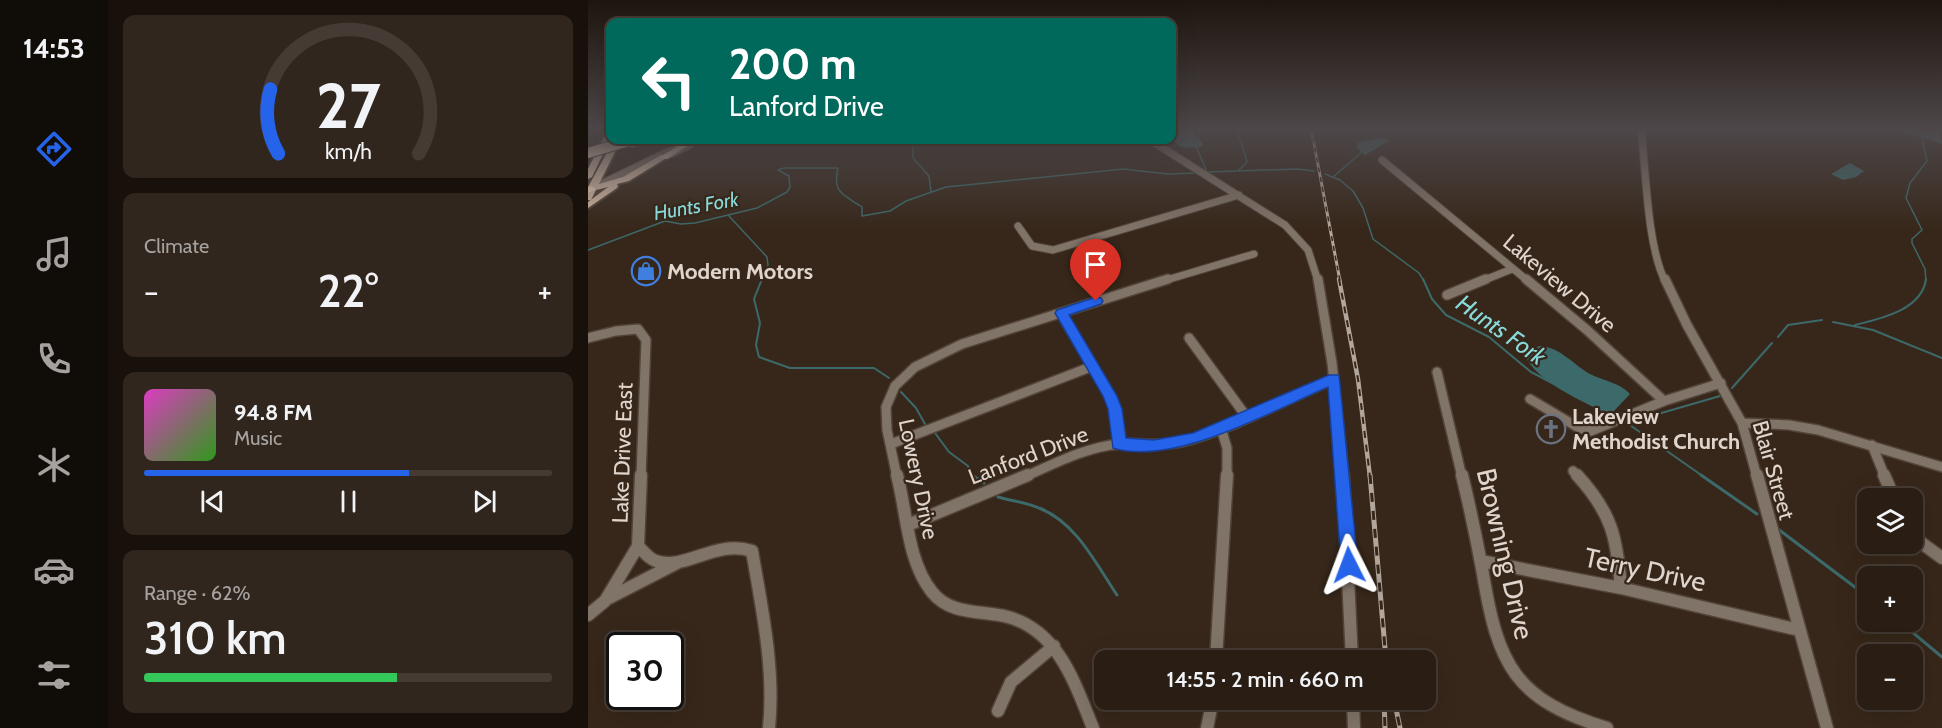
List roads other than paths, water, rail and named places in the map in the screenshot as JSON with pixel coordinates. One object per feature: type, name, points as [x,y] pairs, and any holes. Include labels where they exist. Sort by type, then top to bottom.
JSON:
[{"type":"main road","points":[[588,177],[596,162]]},
{"type":"main road","points":[[589,193],[607,162]]},
{"type":"main road","points":[[589,193],[654,162]]},
{"type":"main road","points":[[601,175],[623,178]]},
{"type":"main road","points":[[588,206],[623,178]]},
{"type":"street","points":[[623,178],[647,162]]},
{"type":"street","points":[[1186,162],[1285,225],[1308,250],[1315,266],[1334,379],[1349,544],[1352,650]]},
{"type":"street","name":"Lakeview Drive","points":[[1384,162],[1587,330],[1664,400]]},
{"type":"street","name":"Blair Street","points":[[1645,162],[1659,268],[1687,325],[1742,423],[1827,728]]},
{"type":"street","points":[[1018,226],[1032,246],[1053,250],[1239,195]]},
{"type":"street","name":"Lowery Drive","points":[[1093,728],[1054,646],[1037,631],[1009,617],[969,612],[943,602],[927,586],[908,525],[885,405],[892,390],[912,369],[945,351],[1254,254]]},
{"type":"street","points":[[1447,295],[1512,269]]},
{"type":"street","points":[[1061,313],[1093,366],[1115,409],[1119,444]]},
{"type":"street","name":"Lake Drive East","points":[[588,338],[616,331],[638,329],[646,340],[638,546],[618,582],[604,601],[588,615]]},
{"type":"street","points":[[1189,338],[1246,416]]},
{"type":"street","points":[[891,444],[1093,366]]},
{"type":"street","name":"Browning Drive","points":[[1437,372],[1497,641],[1509,666],[1529,690],[1549,706],[1607,728]]},
{"type":"street","name":"Lanford Drive","points":[[908,525],[1083,452],[1119,444],[1168,445],[1196,438],[1334,379]]},
{"type":"street","points":[[1530,399],[1580,428],[1591,431],[1664,400],[1721,383]]},
{"type":"street","points":[[1742,423],[1803,427],[1942,467]]},
{"type":"street","points":[[1217,650],[1227,480],[1227,447],[1221,428]]},
{"type":"street","points":[[1872,445],[1890,488]]},
{"type":"street","points":[[1573,471],[1602,504],[1607,516],[1619,558],[1621,588]]},
{"type":"street","points":[[1923,544],[1942,558]]},
{"type":"street","points":[[638,546],[656,561],[685,558],[724,547],[743,547],[752,551],[765,624],[772,700],[769,728]]},
{"type":"street","points":[[604,601],[685,558]]},
{"type":"street","name":"Terry Drive","points":[[1481,561],[1621,588],[1799,630]]},
{"type":"street","points":[[998,711],[1011,682],[1054,646]]},
{"type":"street","points":[[1207,728],[1211,710]]},
{"type":"street","points":[[1353,710],[1354,728]]},
{"type":"water","points":[[1850,163],[1864,171],[1856,177],[1843,180],[1831,174]]},
{"type":"water","points":[[1539,346],[1554,349],[1585,371],[1617,385],[1630,394],[1614,411],[1606,413],[1572,396],[1549,382],[1530,364],[1525,355]]},
{"type":"waterway","points":[[917,162],[929,176],[931,192]]},
{"type":"waterway","name":"Hunts Fork","points":[[1203,162],[1207,172],[1238,171]]},
{"type":"waterway","points":[[1238,171],[1247,162]]},
{"type":"waterway","points":[[1333,177],[1350,162]]},
{"type":"waterway","points":[[1926,162],[1910,183],[1906,198],[1922,230],[1912,239],[1912,243],[1925,269],[1926,279]]},
{"type":"waterway","name":"Hunts Fork","points":[[588,250],[665,221],[681,224],[695,223],[757,208],[787,192],[790,187],[789,176],[778,170],[784,168],[838,168],[838,188],[844,196],[862,207],[862,216],[890,211],[906,201],[946,187],[1123,169],[1168,174],[1195,173]]},
{"type":"waterway","name":"Hunts Fork","points":[[1238,171],[1297,169],[1314,171]]},
{"type":"waterway","name":"Hunts Fork","points":[[1325,174],[1340,180],[1353,191],[1363,208],[1373,239],[1419,273],[1424,280]]},
{"type":"waterway","points":[[729,216],[767,257],[768,265],[761,281]]},
{"type":"waterway","points":[[762,279],[754,299],[760,323],[756,345],[759,357],[790,368],[874,368],[889,378]]},
{"type":"waterway","points":[[1855,325],[1876,320],[1908,306],[1923,290],[1926,279]]},
{"type":"waterway","name":"Hunts Fork","points":[[1424,280],[1432,299],[1446,315],[1489,337],[1531,372],[1556,385]]},
{"type":"waterway","name":"Hunts Fork","points":[[1778,337],[1788,325],[1822,320]]},
{"type":"waterway","name":"Hunts Fork","points":[[1833,322],[1873,330],[1942,358]]},
{"type":"waterway","name":"Hunts Fork","points":[[1732,388],[1772,343]]},
{"type":"waterway","points":[[901,392],[916,408],[925,424]]},
{"type":"waterway","name":"Hunts Fork","points":[[1704,477],[1627,423],[1720,396]]},
{"type":"waterway","points":[[935,433],[949,452],[968,466],[972,477]]},
{"type":"waterway","points":[[972,475],[984,483]]},
{"type":"waterway","points":[[1701,475],[1757,514]]},
{"type":"waterway","points":[[998,497],[1034,506],[1052,514],[1064,523],[1084,545],[1117,595]]},
{"type":"waterway","points":[[1778,529],[1857,589]]},
{"type":"waterway","points":[[1912,632],[1942,657]]},
{"type":"railway","points":[[1317,162],[1340,281]]},
{"type":"railway","points":[[1339,279],[1358,379],[1370,477]]},
{"type":"railway","points":[[1370,475],[1385,650]]},
{"type":"railway","points":[[1384,710],[1385,728]]},
{"type":"railway","points":[[1396,710],[1400,728]]},
{"type":"place","name":"Modern Motors","points":[[646,271]]},
{"type":"place","name":"Lakeview Methodist Church","points":[[1551,429]]}]
